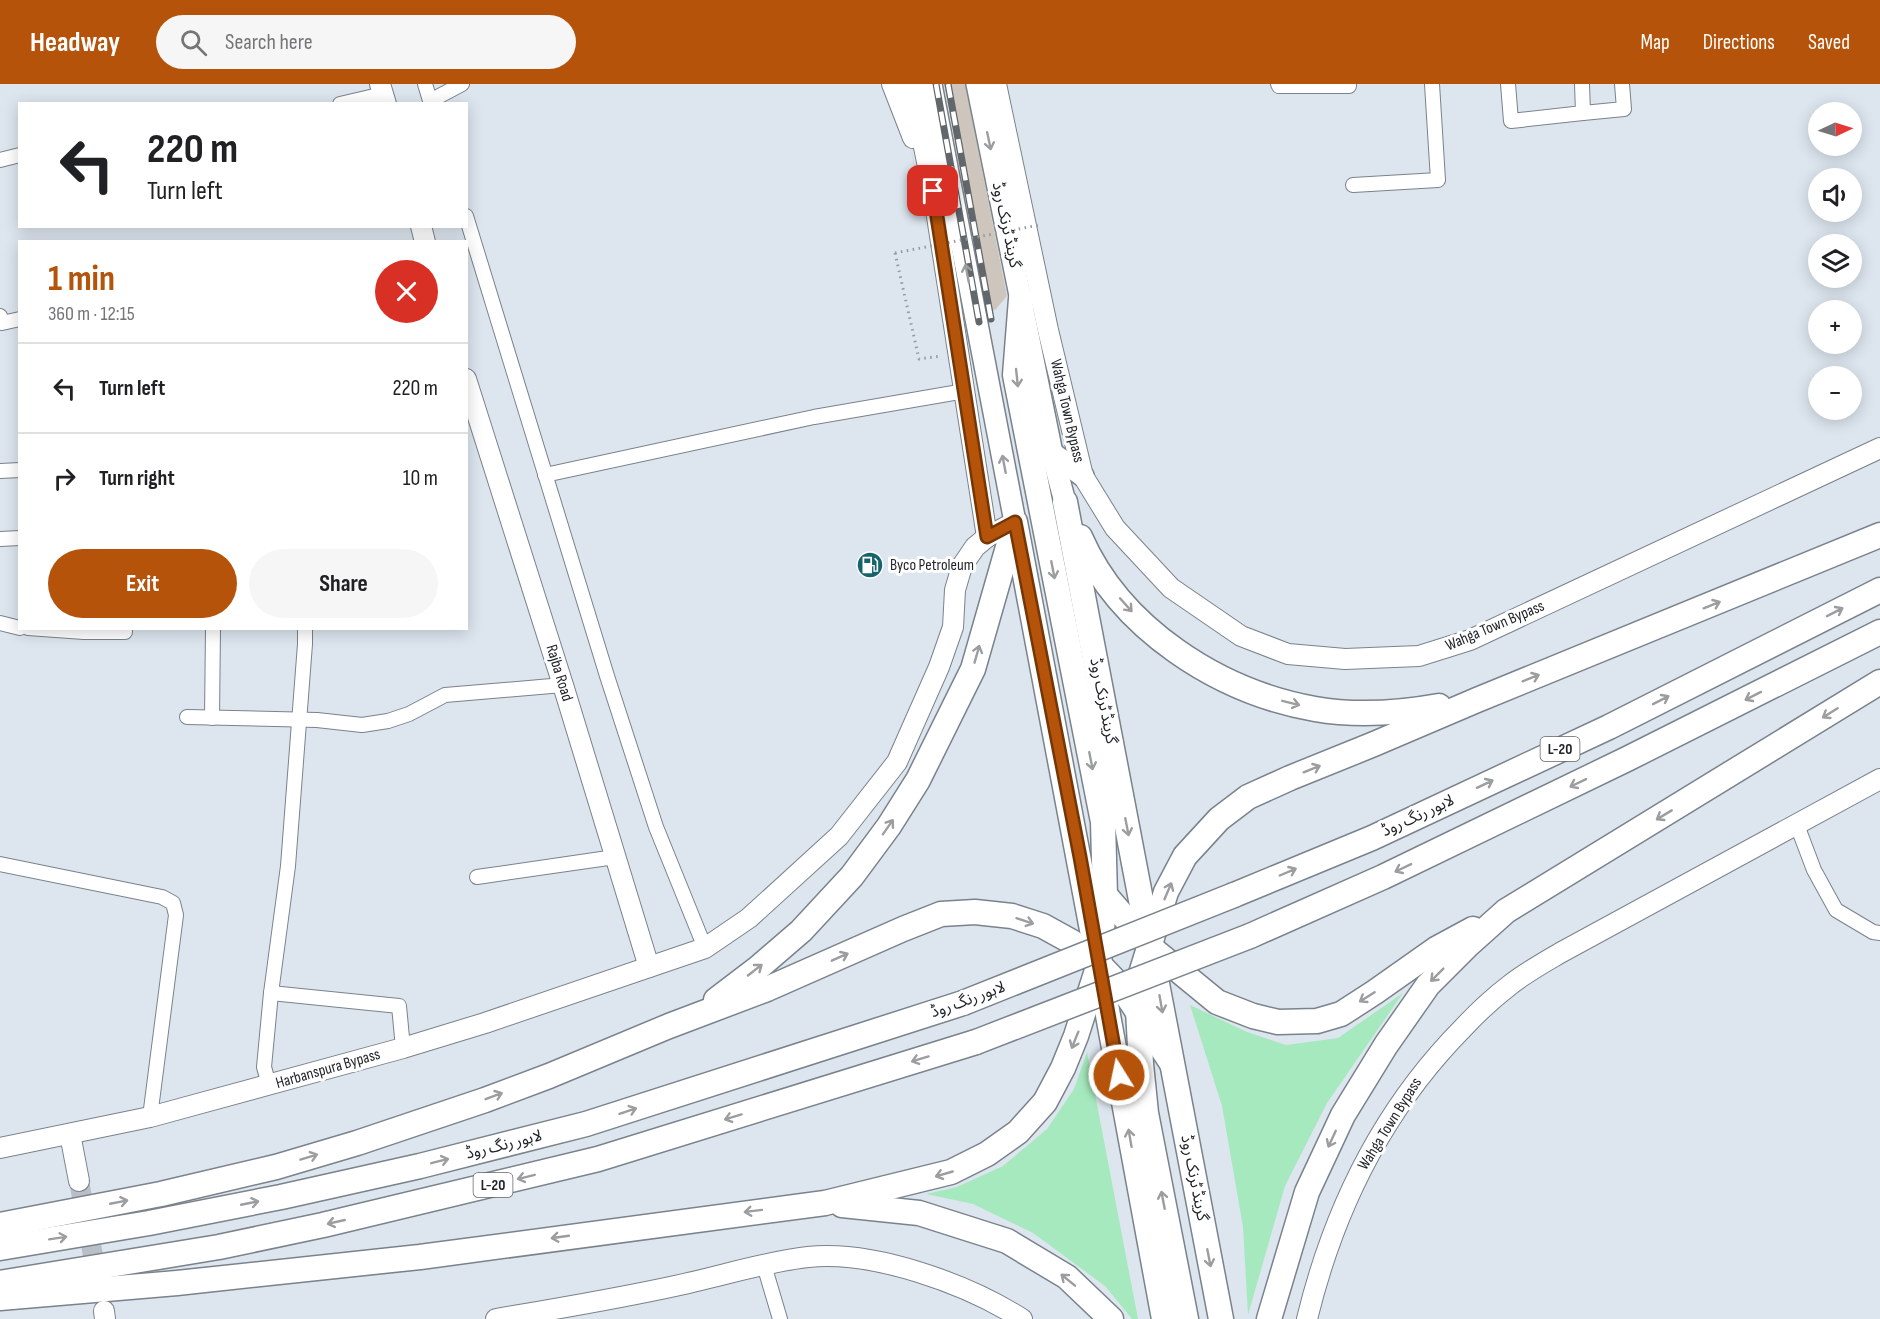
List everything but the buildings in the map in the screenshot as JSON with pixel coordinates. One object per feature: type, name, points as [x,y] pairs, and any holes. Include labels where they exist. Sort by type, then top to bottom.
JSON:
[{"type":"highway","points":[[0,1298],[177,1283],[408,1258],[825,1203],[951,1172],[987,1154],[1018,1132],[1045,1102],[1077,1036],[1099,964],[1105,896],[1103,822],[1015,375],[1022,299]]},
{"type":"highway","points":[[1065,502],[1090,559],[1126,606],[1163,641],[1213,674],[1266,697],[1317,709],[1379,713],[1477,700]]},
{"type":"highway","name":"گرینڈ ٹرنک روڈ","points":[[1065,502],[1221,1319]]},
{"type":"highway","points":[[1015,522],[1080,857],[1164,1319]]},
{"type":"highway","points":[[692,1017],[758,968],[801,931],[852,876],[890,826],[918,780],[973,669],[1015,522]]},
{"type":"highway","points":[[1186,1319],[1146,1113],[1137,1010],[1140,977],[1166,892],[1185,856],[1219,819],[1248,797],[1477,700],[1880,535]]},
{"type":"highway","name":"لاہور رنگ روڈ","points":[[0,1248],[149,1223],[281,1197],[420,1166],[586,1124],[963,1004],[1372,838],[1598,732],[1880,590]]},
{"type":"highway","name":"L-20","points":[[0,1283],[219,1247],[357,1217],[598,1159],[976,1042],[1250,936],[1415,862],[1880,632]]},
{"type":"highway","points":[[1080,857],[1105,896],[1150,947],[1217,1002],[1253,1016],[1278,1022],[1317,1021],[1341,1014],[1436,949],[1506,911],[1880,682]]},
{"type":"highway","points":[[1269,1319],[1307,1192],[1343,1115],[1386,1045],[1428,985],[1506,911]]},
{"type":"highway","points":[[0,1225],[161,1194],[276,1167],[357,1143],[485,1100],[767,989],[903,929],[941,915],[975,912],[1012,916],[1043,926],[1072,942],[1099,964],[1122,988],[1171,1062]]},
{"type":"highway","points":[[825,1203],[919,1213],[1007,1241],[1067,1277],[1111,1319]]},
{"type":"main road","points":[[932,84],[1015,522]]},
{"type":"main road","name":"گرینڈ ٹرنک روڈ","points":[[977,84],[1052,453],[1065,502]]},
{"type":"main road","points":[[1052,453],[1083,476]]},
{"type":"street","points":[[425,84],[431,102],[462,84]]},
{"type":"street","points":[[892,84],[933,191]]},
{"type":"street","points":[[911,84],[933,191],[987,537]]},
{"type":"street","name":"Wahga Town Bypass","points":[[996,84],[1048,330],[1083,476],[1115,528],[1171,588],[1241,636],[1287,654],[1345,659],[1419,656],[1470,640],[1880,448]]},
{"type":"street","points":[[1278,84],[1279,86],[1349,86]]},
{"type":"street","points":[[1353,185],[1438,180],[1432,84]]},
{"type":"street","points":[[1509,84],[1511,121],[1624,109],[1622,84]]},
{"type":"street","points":[[1582,84],[1583,113]]},
{"type":"street","points":[[349,102],[383,94]]},
{"type":"street","points":[[0,160],[18,156]]},
{"type":"street","points":[[468,223],[607,676],[656,827],[705,948]]},
{"type":"street","points":[[0,316],[2,323],[18,319]]},
{"type":"street","name":"Rajba Road","points":[[468,386],[563,685],[649,967]]},
{"type":"street","points":[[545,475],[814,417],[965,391]]},
{"type":"street","points":[[0,471],[18,470]]},
{"type":"street","name":"Harbanspura Bypass","points":[[0,1148],[150,1117],[403,1048],[485,1023],[705,948],[749,918],[839,836],[897,762],[939,667],[953,627],[955,590],[962,566],[975,547],[987,537],[1015,522]]},
{"type":"street","points":[[0,539],[18,538]]},
{"type":"street","points":[[0,623],[18,627]]},
{"type":"street","points":[[56,630],[125,632],[125,630]]},
{"type":"street","points":[[212,718],[213,630]]},
{"type":"street","points":[[268,1085],[264,1067],[271,993],[288,866],[305,630]]},
{"type":"street","points":[[187,717],[300,720],[362,725],[409,714],[445,694],[563,685]]},
{"type":"street","name":"Wahga Town Bypass","points":[[1307,1319],[1327,1248],[1359,1173],[1396,1108],[1418,1077],[1475,1016],[1510,984],[1560,953],[1880,779]]},
{"type":"street","points":[[1797,825],[1814,870],[1836,910],[1872,932],[1880,933]]},
{"type":"street","points":[[477,877],[615,858]]},
{"type":"street","points":[[0,864],[162,897],[173,903],[176,915],[150,1117]]},
{"type":"street","points":[[271,993],[399,1006],[403,1048]]},
{"type":"street","points":[[70,1134],[80,1181]]},
{"type":"street","points":[[496,1319],[631,1296],[808,1257],[842,1257],[878,1261],[917,1271],[980,1296],[1022,1319]]},
{"type":"street","points":[[764,1266],[780,1319]]},
{"type":"path","points":[[919,358],[896,253],[1039,225]]},
{"type":"green space","points":[[1403,993],[1327,1103],[1285,1186],[1248,1315],[1243,1227],[1222,1106],[1190,1005],[1247,1032],[1286,1045],[1338,1038]]},
{"type":"green space","points":[[1087,1052],[1138,1319],[1132,1319],[1105,1286],[1033,1233],[973,1204],[926,1194],[957,1187],[1003,1166],[1047,1129],[1074,1089]]},
{"type":"tunnel","points":[[79,1181],[98,1282]]},
{"type":"railway","points":[[936,84],[979,322]]},
{"type":"railway","points":[[948,84],[991,319]]},
{"type":"place","name":"Byco Petroleum","points":[[870,565]]},
{"type":"route","points":[[933,191],[987,537],[1015,522],[1080,857],[1119,1075]]}]
